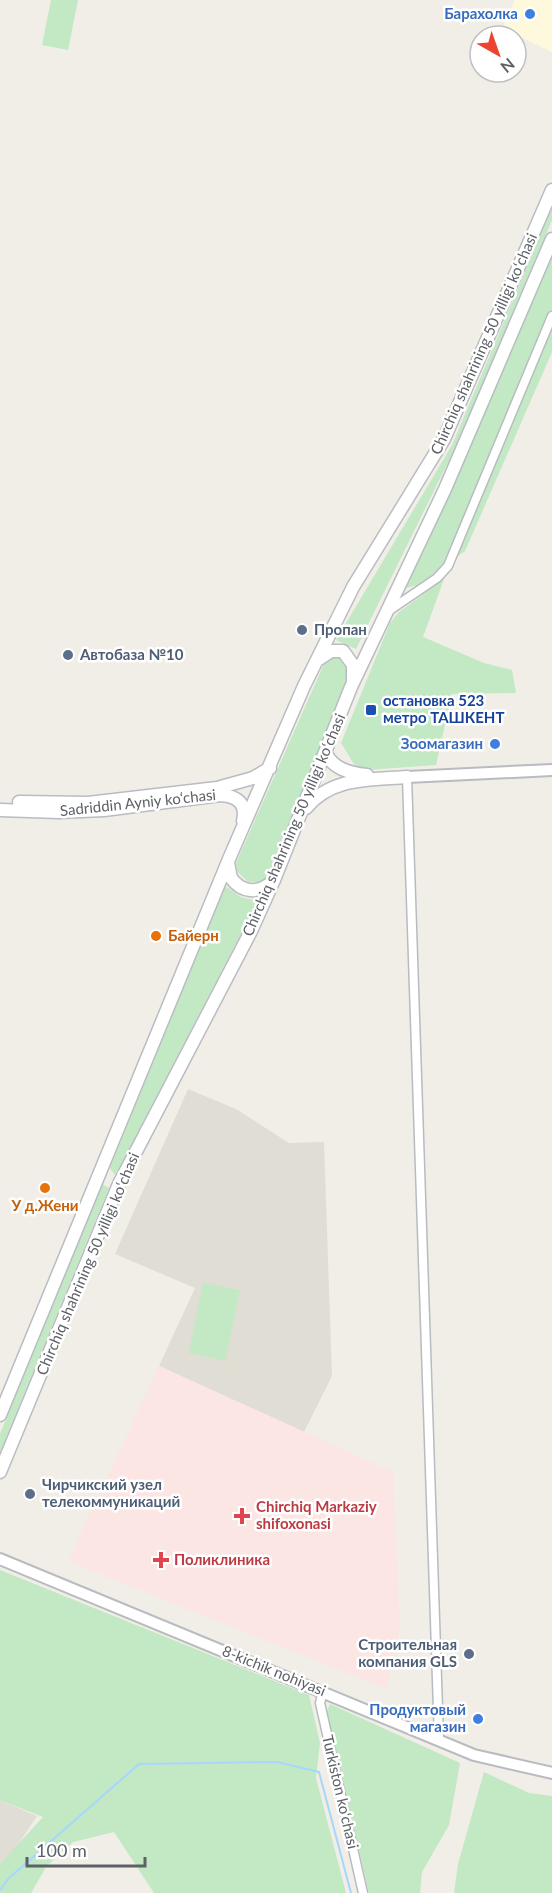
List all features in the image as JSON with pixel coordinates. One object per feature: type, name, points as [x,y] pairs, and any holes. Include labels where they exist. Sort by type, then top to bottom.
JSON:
[{"type":"main road","name":"Chirchiq shahrining 50 yilligi koʻchasi","points":[[0,1415],[101,1175],[229,859],[313,669],[353,587],[444,439],[552,190]]},
{"type":"main road","name":"Chirchiq shahrining 50 yilligi koʻchasi","points":[[0,1470],[118,1184],[251,931],[274,880],[351,687],[445,489],[552,239]]},
{"type":"main road","points":[[313,669],[327,652],[343,651],[353,665],[351,687]]},
{"type":"main road","points":[[325,752],[335,765],[352,773],[407,777]]},
{"type":"main road","name":"Sadriddin Ayniy ko‘chasi","points":[[0,802],[88,803],[208,790],[244,782],[270,768]]},
{"type":"main road","points":[[300,816],[313,799],[336,785],[407,777]]},
{"type":"main road","name":"Sadriddin Ayniy ko‘chasi","points":[[0,810],[59,812],[104,810],[228,795],[237,798],[243,804],[244,816],[240,834]]},
{"type":"main road","points":[[229,859],[231,878],[244,889],[260,890],[274,880]]},
{"type":"main road","points":[[101,1175],[118,1184]]},
{"type":"street","points":[[386,613],[437,578],[448,566],[552,316]]},
{"type":"street","points":[[439,1740],[407,777],[552,770]]},
{"type":"street","name":"8-kichik nohiyasi","points":[[0,1559],[439,1740],[494,1761],[552,1773]]},
{"type":"street","name":"Turkiston ko‘chasi","points":[[323,1691],[320,1703],[363,1893]]},
{"type":"shaded area","name":"Барахолка","points":[[515,0],[552,0],[552,52],[528,40],[528,24],[504,24]]},
{"type":"shaded area","points":[[188,1089],[236,1109],[289,1143],[324,1142],[332,1376],[304,1432],[159,1366],[195,1288],[115,1254]]},
{"type":"shaded area","name":"Chirchiq Markaziy shifoxonasi","points":[[159,1366],[393,1472],[400,1629],[386,1689],[68,1561]]},
{"type":"shaded area","points":[[0,1800],[37,1816],[0,1872]]},
{"type":"green space","points":[[51,0],[78,0],[68,50],[42,45]]},
{"type":"green space","points":[[552,208],[552,220],[456,446],[356,649],[336,640],[452,445]]},
{"type":"green space","points":[[552,248],[552,352],[465,551],[418,585],[402,589]]},
{"type":"green space","points":[[444,579],[423,637],[484,663],[512,670],[516,693],[452,694],[436,765],[367,770],[354,764],[341,743],[390,623],[399,612]]},
{"type":"green space","points":[[332,657],[344,659],[350,675],[269,876],[260,882],[248,882],[237,871],[236,863],[324,664]]},
{"type":"green space","points":[[225,886],[241,897],[258,901],[114,1174],[110,1168]]},
{"type":"green space","points":[[102,1184],[109,1188],[0,1452],[0,1434]]},
{"type":"green space","points":[[203,1283],[240,1290],[225,1361],[189,1353]]},
{"type":"green space","points":[[0,1570],[309,1695],[320,1743],[316,1778],[346,1893],[154,1893],[114,1832],[73,1842],[46,1867],[31,1893],[0,1893],[0,1864],[43,1817],[0,1800]]},
{"type":"green space","points":[[330,1704],[460,1763],[449,1825],[422,1872],[420,1893],[369,1893],[327,1711]]},
{"type":"green space","points":[[484,1772],[529,1793],[552,1796],[552,1893],[454,1893],[458,1864]]},
{"type":"waterway","points":[[0,1890],[8,1879],[139,1764],[277,1762],[319,1772],[351,1893]]},
{"type":"place","name":"Барахолка","points":[[530,14]]},
{"type":"place","name":"Пропан","points":[[302,630]]},
{"type":"place","name":"Автобаза №10","points":[[68,655]]},
{"type":"place","name":"остановка 523 метро ТАШКЕНТ","points":[[371,710]]},
{"type":"place","name":"Зоомагазин","points":[[495,744]]},
{"type":"place","name":"Байерн","points":[[156,936]]},
{"type":"place","name":"У д.Жени","points":[[45,1188]]},
{"type":"place","name":"Чирчикский узел телекоммуникаций","points":[[30,1494]]},
{"type":"place","name":"Chirchiq Markaziy shifoxonasi","points":[[242,1516]]},
{"type":"place","name":"Поликлиника","points":[[161,1560]]},
{"type":"place","name":"Строительная компания GLS","points":[[469,1654]]},
{"type":"place","name":"Продуктовый магазин","points":[[478,1719]]}]
